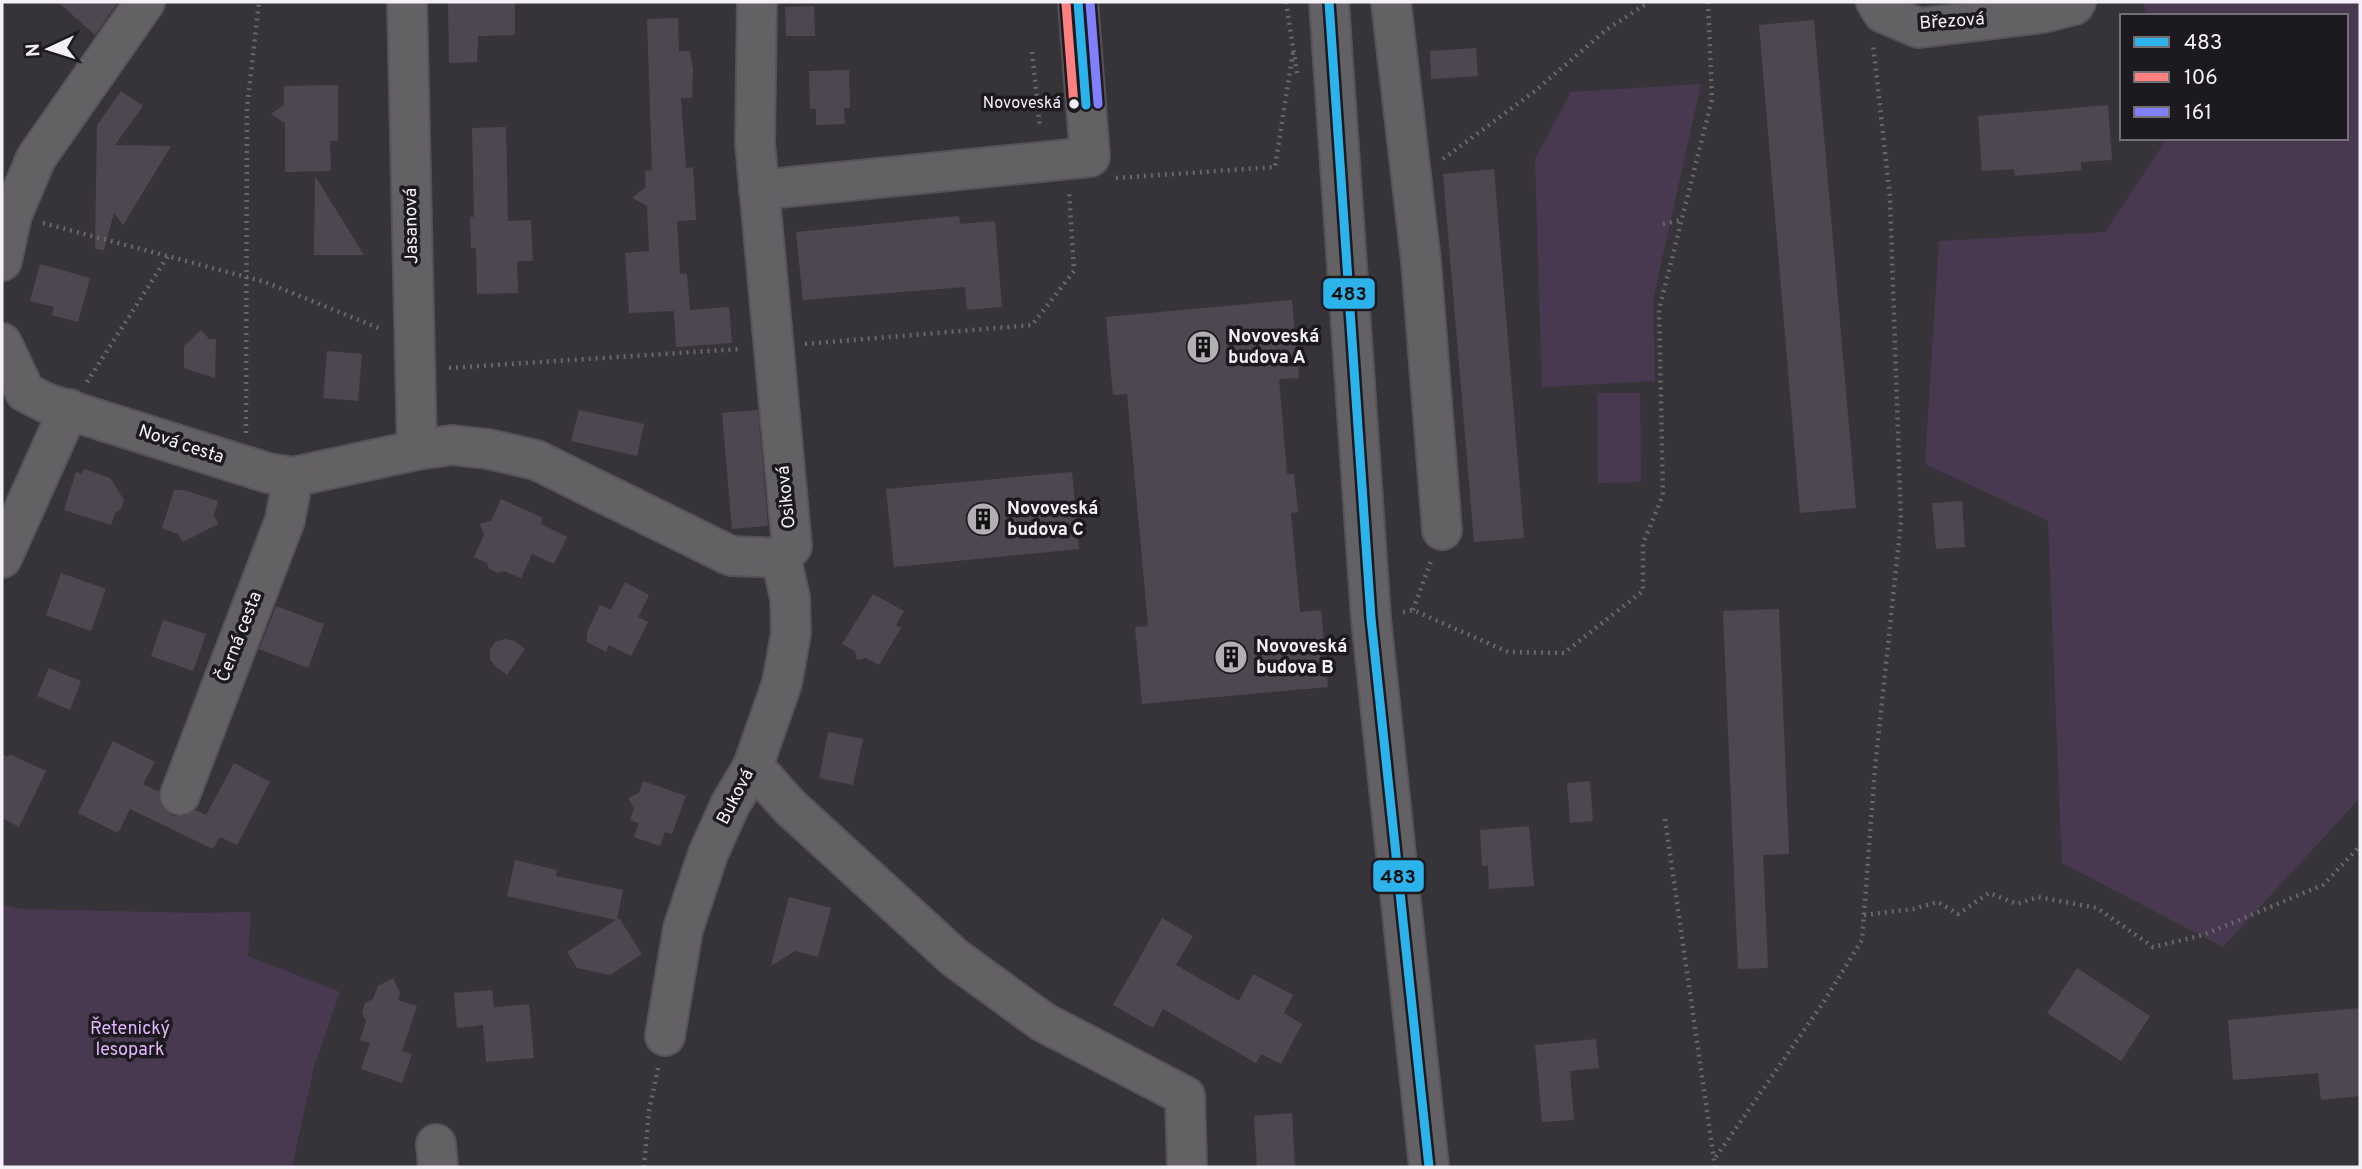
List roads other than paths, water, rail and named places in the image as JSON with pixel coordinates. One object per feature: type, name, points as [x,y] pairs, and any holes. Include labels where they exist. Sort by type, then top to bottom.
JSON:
[{"type":"street","points":[[2,261],[12,215],[36,158],[145,2]]},
{"type":"street","name":"Jasanová","points":[[408,2],[417,450]]},
{"type":"street","name":"Osiková","points":[[757,2],[755,143],[792,546],[781,558]]},
{"type":"street","points":[[759,190],[1090,172],[1078,2]]},
{"type":"street","points":[[1329,2],[1371,618],[1429,1167]]},
{"type":"street","points":[[1391,2],[1421,261],[1442,530]]},
{"type":"street","name":"Březová","points":[[1876,2],[1883,13],[1919,28],[2043,13],[2074,5],[2076,2]]},
{"type":"street","name":"Nová cesta","points":[[2,343],[25,392],[46,402],[77,396],[246,466],[293,477]]},
{"type":"street","points":[[2,558],[77,396]]},
{"type":"street","points":[[293,477],[417,450],[452,445],[488,449],[536,460],[731,556],[781,558]]},
{"type":"street","name":"Černá cesta","points":[[180,795],[285,520],[293,477]]},
{"type":"street","name":"Buková","points":[[665,1035],[683,929],[708,854],[730,805],[753,766],[782,683],[791,633],[790,598],[781,558]]},
{"type":"street","points":[[753,766],[790,807],[955,958],[1043,1023],[1185,1096],[1187,1167]]},
{"type":"place","name":"Novoveská","points":[[1074,104]]},
{"type":"place","name":"Novoveská budova A","points":[[1203,347]]},
{"type":"place","name":"Novoveská budova C","points":[[983,519]]},
{"type":"place","name":"Novoveská budova B","points":[[1231,657]]},
{"type":"park label","name":"Řetenický lesopark","points":[[130,1039]]}]
